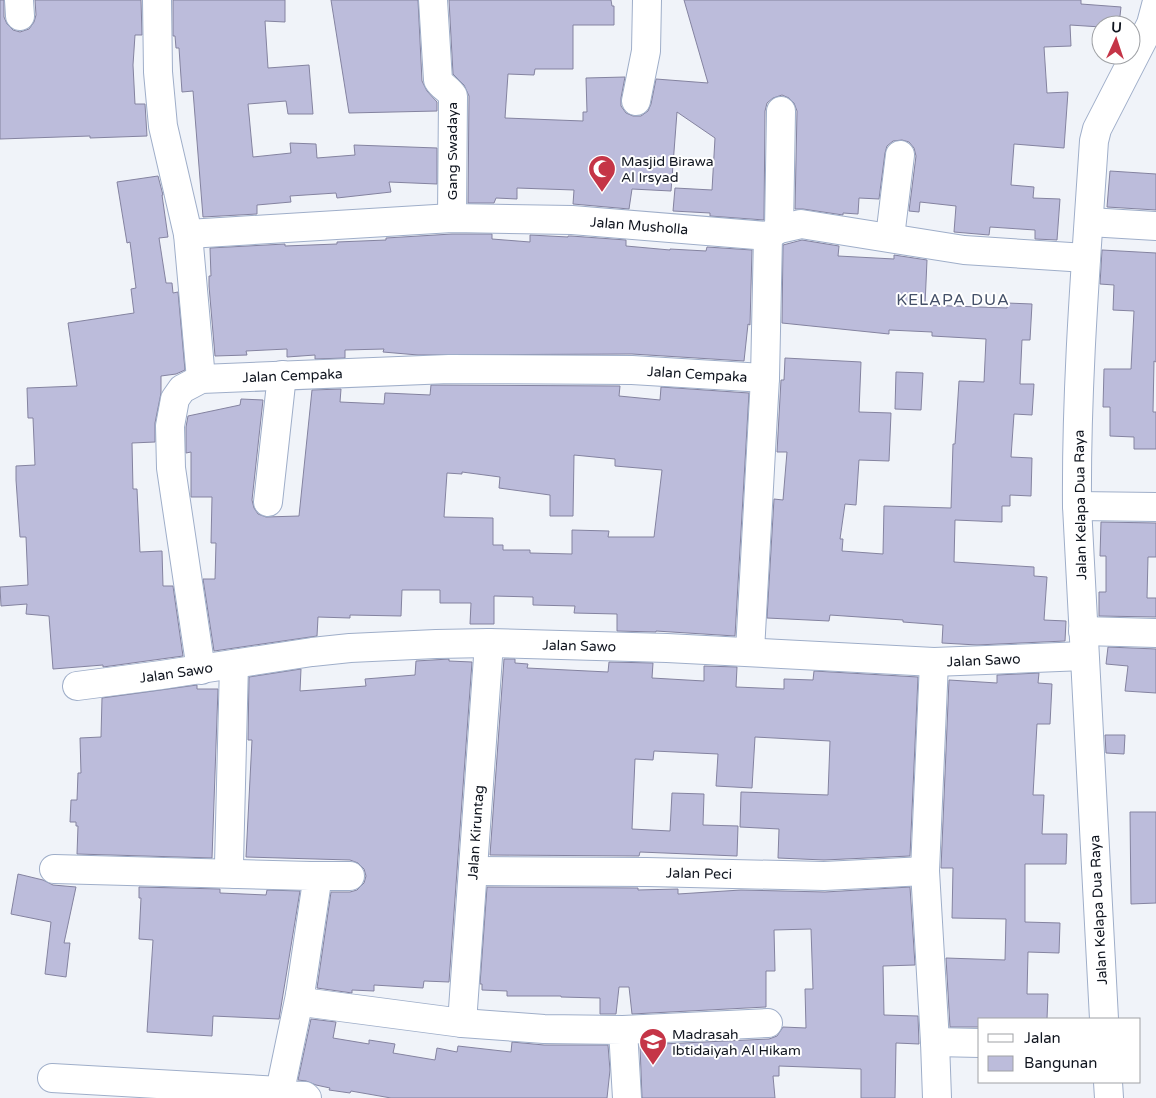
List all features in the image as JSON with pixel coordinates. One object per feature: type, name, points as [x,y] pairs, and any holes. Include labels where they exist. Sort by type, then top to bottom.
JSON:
[{"type":"street","points":[[157,0],[158,72],[163,126],[188,234],[201,379],[182,389],[175,399],[170,426],[171,468],[201,670]]},
{"type":"street","name":"Gang Swadaya","points":[[433,0],[438,80],[453,96],[452,218]]},
{"type":"street","points":[[636,101],[646,51],[647,0]]},
{"type":"street","name":"Jalan Kelapa Dua Raya","points":[[1104,1018],[1077,506],[1077,457],[1086,258],[1094,141],[1097,129],[1151,24],[1156,6]]},
{"type":"street","name":"Jalan Cempaka","points":[[750,651],[781,111]]},
{"type":"street","points":[[890,237],[900,155]]},
{"type":"street","name":"Jalan Musholla","points":[[188,234],[452,218],[572,220],[773,233],[801,224],[964,250],[1086,258]]},
{"type":"street","points":[[1088,222],[1156,226]]},
{"type":"street","name":"Jalan Cempaka","points":[[201,379],[449,369],[632,370],[765,378]]},
{"type":"street","points":[[268,502],[282,375]]},
{"type":"street","points":[[1077,506],[1156,507]]},
{"type":"street","name":"Jalan Sawo","points":[[77,686],[350,648],[489,643],[750,651],[934,662],[1156,633]]},
{"type":"street","name":"Jalan Kiruntag","points":[[462,1023],[489,643]]},
{"type":"street","points":[[934,662],[925,871],[937,1098]]},
{"type":"street","points":[[234,664],[229,864],[235,874]]},
{"type":"street","points":[[54,869],[350,876]]},
{"type":"street","name":"Jalan Peci","points":[[473,871],[824,876],[925,871]]},
{"type":"street","points":[[280,1091],[300,996],[316,888],[311,876]]},
{"type":"street","points":[[300,996],[310,1004],[462,1023],[544,1029],[623,1030],[768,1023]]},
{"type":"street","points":[[623,1030],[627,1098]]},
{"type":"street","points":[[935,1042],[978,1043]]},
{"type":"street","points":[[52,1078],[280,1091],[285,1095],[305,1096],[307,1098]]},
{"type":"street","points":[[1108,1083],[1108,1098]]},
{"type":"building","points":[[0,0],[4,0],[4,17],[7,24],[13,30],[20,32],[29,29],[34,22],[36,15],[35,0],[141,0],[142,35],[135,35],[133,65],[135,104],[145,104],[147,136],[0,139]]},
{"type":"building","points":[[173,0],[285,0],[285,22],[265,21],[268,68],[309,65],[313,114],[288,114],[286,101],[248,104],[253,157],[291,153],[290,143],[316,144],[317,158],[355,155],[354,145],[437,148],[437,184],[389,182],[391,192],[337,198],[336,193],[290,196],[291,202],[257,205],[257,214],[203,217],[193,91],[182,92],[179,48],[176,48],[175,36],[173,36]]},
{"type":"building","points":[[331,0],[418,0],[422,81],[427,91],[437,102],[437,111],[349,113]]},
{"type":"building","points":[[449,0],[611,0],[612,6],[614,6],[614,25],[573,25],[573,69],[535,69],[534,75],[508,74],[505,118],[583,121],[583,112],[587,112],[586,78],[625,77],[621,106],[626,113],[633,116],[641,116],[648,111],[656,79],[708,83],[684,0],[1081,0],[1081,4],[1121,7],[1120,15],[1091,15],[1091,26],[1070,25],[1071,46],[1044,47],[1047,93],[1068,92],[1064,148],[1014,144],[1011,185],[1034,187],[1033,198],[1060,199],[1057,240],[1035,239],[1035,230],[990,227],[989,235],[954,232],[956,206],[920,202],[919,212],[909,211],[916,156],[914,148],[909,142],[902,140],[893,141],[887,146],[879,199],[859,198],[858,214],[843,213],[843,215],[795,209],[797,111],[794,103],[782,95],[773,98],[767,103],[765,111],[764,220],[710,216],[710,213],[673,211],[675,188],[712,190],[715,138],[677,112],[671,191],[632,189],[629,209],[573,204],[574,190],[517,188],[517,199],[496,198],[494,203],[468,203],[469,96],[464,85],[453,74]]},
{"type":"building","points":[[1110,171],[1156,174],[1156,210],[1107,207]]},
{"type":"building","points":[[158,176],[163,195],[168,237],[159,238],[166,283],[172,283],[173,293],[178,292],[185,370],[176,374],[161,376],[161,393],[155,423],[155,442],[132,443],[133,489],[137,489],[140,552],[162,551],[163,586],[173,586],[183,656],[103,667],[103,665],[53,669],[49,616],[26,614],[27,604],[1,606],[0,587],[28,585],[26,537],[20,537],[16,480],[16,466],[35,465],[33,418],[28,418],[27,388],[77,386],[68,323],[134,313],[131,289],[136,288],[130,242],[127,243],[117,182]]},
{"type":"building","points":[[452,234],[492,234],[492,239],[530,242],[530,235],[626,240],[626,246],[670,250],[706,251],[707,247],[752,250],[750,325],[748,324],[744,361],[632,354],[418,355],[383,352],[384,349],[345,350],[345,358],[315,359],[315,355],[287,357],[287,349],[246,351],[247,355],[215,356],[209,286],[209,276],[211,276],[210,248],[285,244],[285,246],[337,244],[337,242]]},
{"type":"building","points":[[802,240],[839,246],[838,256],[894,259],[894,255],[927,260],[925,305],[1007,308],[1007,303],[1032,304],[1030,340],[1022,340],[1020,384],[1034,384],[1032,415],[1014,414],[1011,457],[1032,458],[1031,496],[1010,495],[1010,506],[1002,506],[1002,522],[955,520],[954,562],[1034,567],[1034,576],[1047,577],[1044,620],[1066,621],[1065,641],[977,645],[942,643],[943,625],[830,615],[829,621],[767,618],[774,499],[783,500],[787,452],[777,452],[781,380],[784,380],[785,358],[861,362],[859,412],[891,413],[889,461],[859,460],[856,505],[845,504],[840,539],[843,539],[842,551],[883,554],[884,506],[951,508],[953,444],[955,444],[959,381],[984,382],[986,339],[932,336],[932,332],[889,330],[889,334],[782,323],[783,245]]},
{"type":"building","points":[[1102,250],[1156,253],[1156,362],[1154,361],[1153,412],[1156,412],[1156,449],[1134,449],[1134,437],[1110,436],[1110,407],[1103,407],[1104,369],[1131,369],[1134,311],[1113,310],[1114,285],[1100,284]]},
{"type":"building","points":[[896,372],[923,373],[921,410],[895,409]]},
{"type":"building","points":[[431,385],[620,386],[619,396],[660,400],[661,387],[749,393],[735,636],[656,631],[617,631],[617,614],[574,613],[575,606],[533,605],[533,597],[494,596],[494,624],[470,624],[471,603],[440,603],[440,590],[402,590],[401,616],[350,615],[350,618],[318,617],[317,636],[214,651],[203,579],[215,579],[216,543],[211,543],[212,497],[191,497],[191,452],[186,453],[188,416],[240,405],[241,399],[263,400],[252,500],[254,508],[258,514],[266,517],[299,516],[312,390],[341,389],[340,402],[384,404],[385,393],[430,395]],"holes":[[[574,455],[615,459],[615,466],[662,470],[654,537],[608,537],[609,531],[572,530],[572,554],[530,553],[530,550],[503,550],[503,545],[493,545],[493,518],[444,517],[447,473],[462,474],[462,472],[500,477],[499,488],[550,495],[550,516],[573,516]]]},
{"type":"building","points":[[1101,522],[1156,523],[1156,557],[1148,557],[1147,598],[1156,598],[1156,617],[1099,616],[1099,592],[1106,592],[1106,556],[1100,556]]},
{"type":"building","points":[[1108,647],[1156,649],[1156,693],[1125,691],[1128,666],[1106,664]]},
{"type":"building","points":[[449,659],[449,661],[472,662],[449,982],[424,981],[423,988],[374,985],[374,991],[352,990],[352,993],[317,988],[331,892],[357,890],[364,883],[366,876],[364,869],[358,863],[350,860],[246,857],[252,740],[248,740],[249,677],[301,669],[300,691],[366,686],[365,679],[415,675],[416,661]]},
{"type":"building","points":[[504,659],[515,659],[515,663],[528,664],[527,668],[608,672],[609,662],[653,663],[652,678],[704,681],[704,666],[737,667],[736,687],[784,689],[784,679],[813,680],[814,671],[918,677],[910,856],[824,860],[778,858],[779,829],[740,827],[741,792],[828,795],[830,741],[755,737],[752,788],[716,786],[718,754],[654,751],[653,760],[635,759],[632,829],[670,831],[672,793],[704,794],[703,825],[738,826],[737,856],[640,852],[639,856],[490,855]]},
{"type":"building","points":[[1039,673],[1038,683],[1052,684],[1050,724],[1037,724],[1033,795],[1044,795],[1042,834],[1067,834],[1066,864],[1025,864],[1025,922],[1060,923],[1059,953],[1028,952],[1027,994],[1048,994],[1047,1018],[978,1018],[978,1027],[950,1027],[946,958],[1005,960],[1006,919],[952,918],[953,868],[941,868],[949,680],[997,683],[997,675]]},
{"type":"building","points":[[197,685],[197,689],[218,689],[212,858],[77,854],[78,826],[76,826],[76,822],[70,822],[71,800],[77,800],[78,773],[81,773],[80,738],[101,737],[102,698]]},
{"type":"building","points":[[1105,735],[1125,735],[1124,754],[1106,753]]},
{"type":"building","points":[[1130,812],[1156,812],[1156,903],[1131,904]]},
{"type":"building","points":[[18,874],[43,880],[53,885],[76,887],[64,943],[70,943],[66,977],[45,974],[51,922],[11,914]]},
{"type":"building","points":[[139,887],[220,889],[220,893],[266,895],[267,890],[300,891],[279,1019],[213,1016],[212,1036],[147,1032],[153,940],[139,939],[141,898],[139,898]]},
{"type":"building","points":[[487,887],[678,889],[678,894],[741,890],[825,892],[910,887],[915,965],[883,966],[884,1015],[918,1016],[919,1044],[896,1043],[895,1098],[861,1098],[861,1069],[779,1066],[779,1076],[773,1076],[775,1098],[642,1098],[640,1045],[769,1039],[777,1036],[783,1027],[806,1028],[805,989],[813,989],[811,929],[774,930],[775,971],[766,971],[766,1007],[632,1014],[629,987],[619,987],[616,1014],[600,1014],[600,998],[507,996],[507,991],[482,990],[482,984],[480,984]]},
{"type":"building","points":[[311,1019],[336,1022],[333,1038],[369,1044],[369,1040],[395,1044],[393,1053],[435,1060],[437,1048],[457,1052],[458,1046],[511,1052],[512,1042],[544,1045],[608,1045],[610,1070],[607,1098],[391,1098],[351,1091],[350,1093],[329,1090],[330,1088],[298,1080]]},
{"type":"place","name":"Masjid Birawa Al Irsyad","points":[[602,193]]},
{"type":"place","name":"Madrasah Ibtidaiyah Al Hikam","points":[[653,1066]]},
{"type":"district","name":"KELAPA DUA","points":[[953,299]]}]
